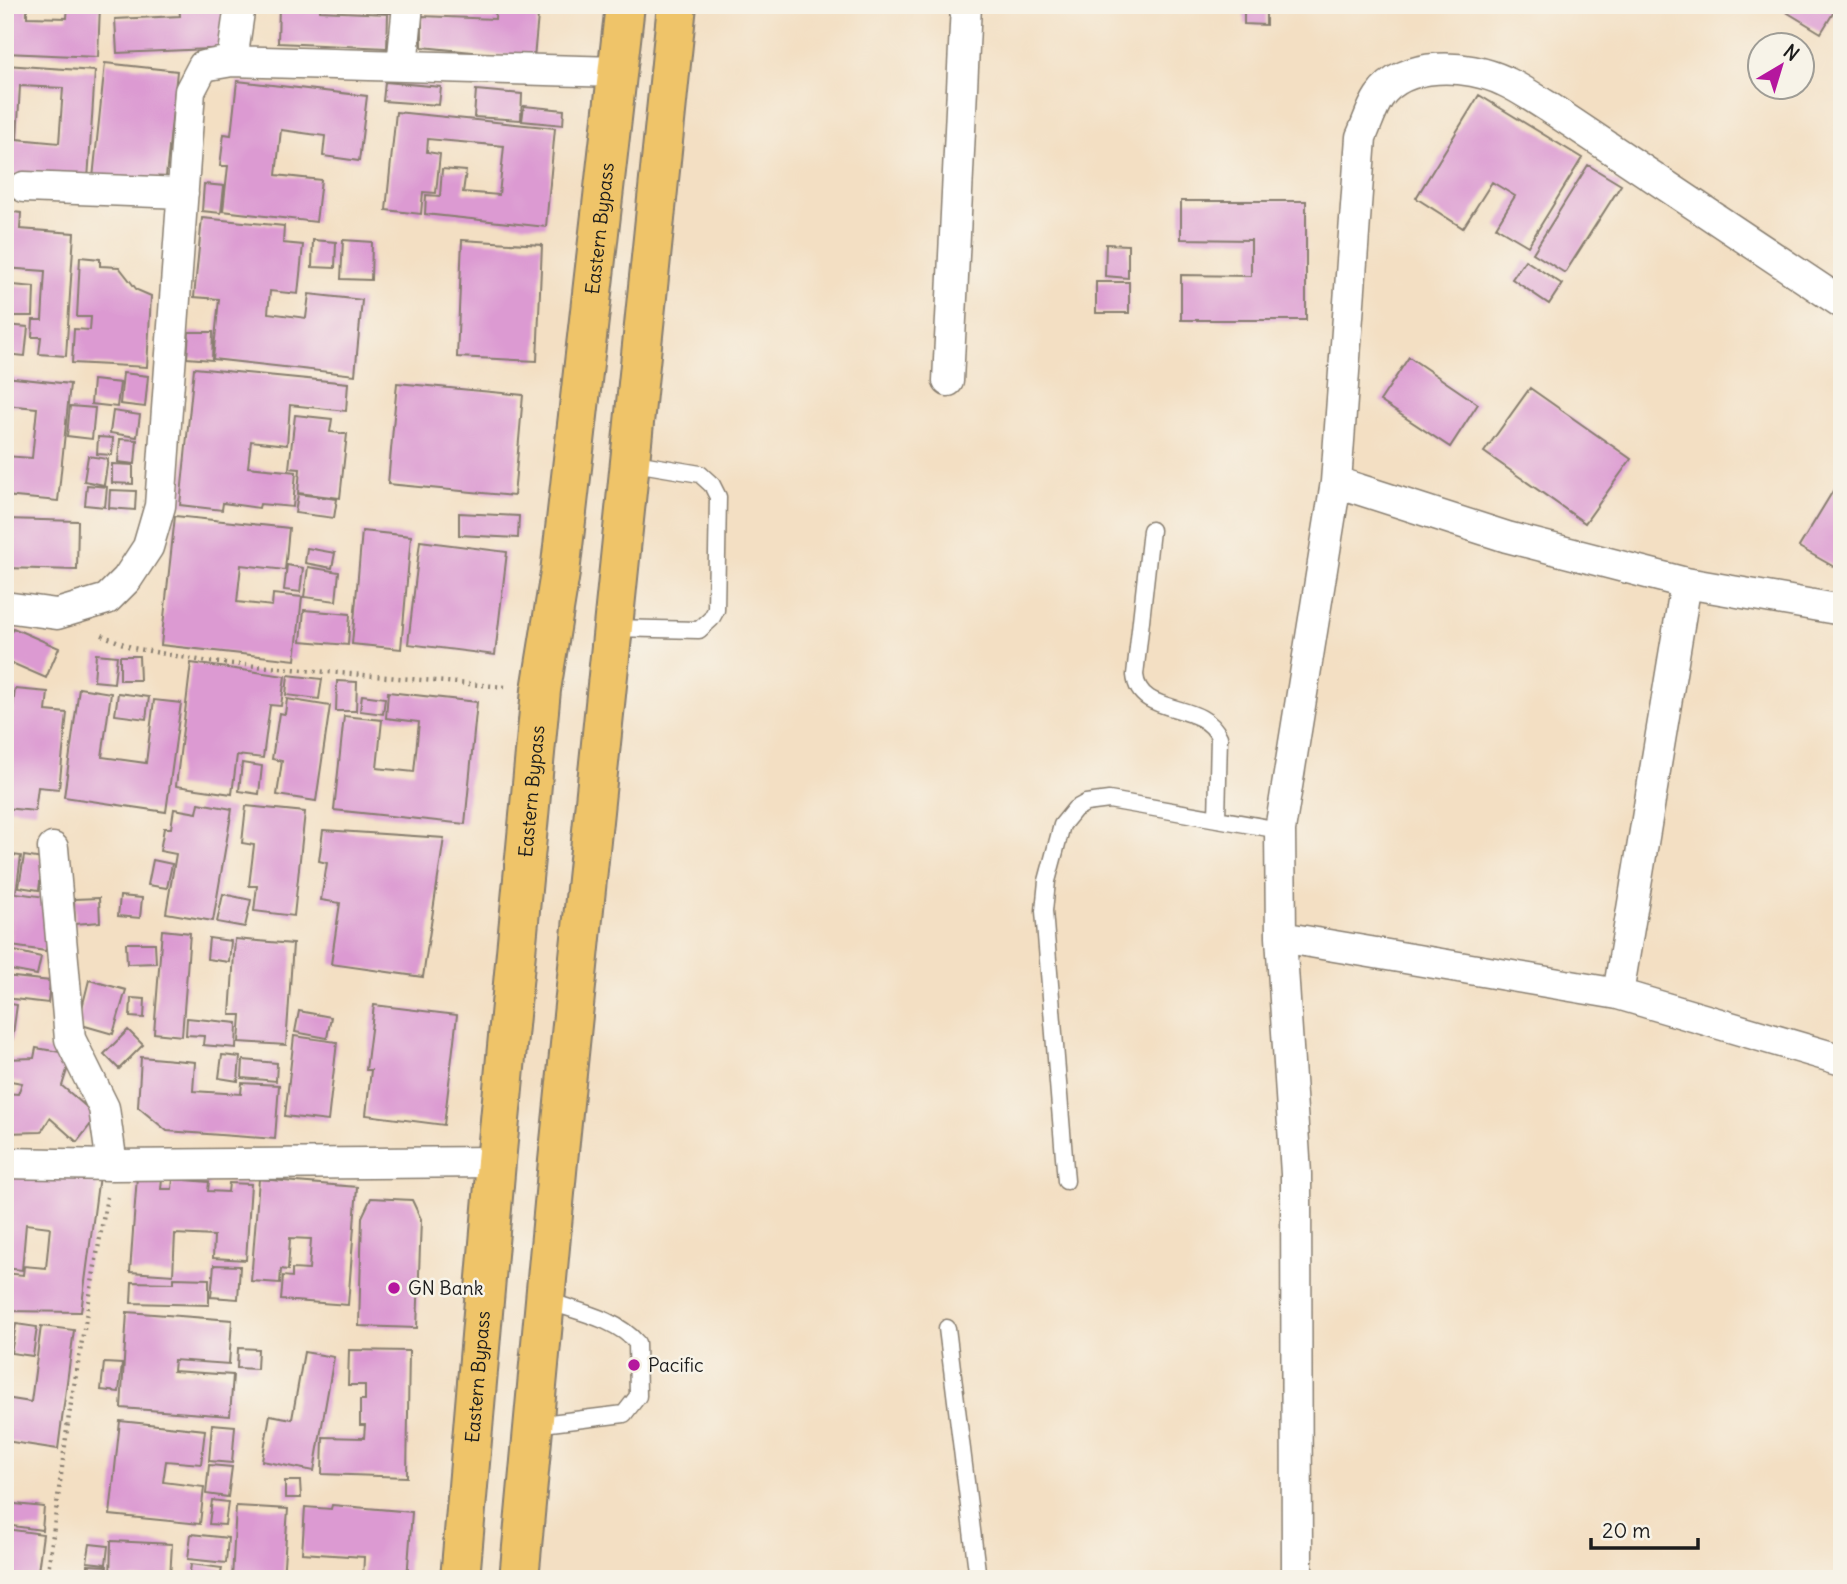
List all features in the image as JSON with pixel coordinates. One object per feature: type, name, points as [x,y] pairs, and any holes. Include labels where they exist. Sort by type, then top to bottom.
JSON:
[{"type":"highway","name":"Eastern Bypass","points":[[460,1579],[541,690],[560,573],[625,5]]},
{"type":"highway","points":[[519,1579],[612,628],[677,5]]},
{"type":"street","points":[[232,61],[240,5]]},
{"type":"street","points":[[402,66],[408,5]]},
{"type":"street","points":[[948,381],[966,5]]},
{"type":"street","points":[[5,607],[57,614],[107,599],[127,579],[148,547],[160,506],[190,90],[204,66],[232,61],[618,72]]},
{"type":"street","points":[[1297,1579],[1296,1174],[1281,937],[1280,830],[1336,482],[1361,137],[1379,96],[1395,82],[1418,71],[1441,69],[1472,72],[1503,80],[1550,108],[1842,303]]},
{"type":"street","points":[[24,187],[183,193]]},
{"type":"street","points":[[1336,482],[1507,537],[1686,583],[1842,610]]},
{"type":"street","points":[[1618,995],[1686,583]]},
{"type":"street","points":[[53,848],[70,1040],[104,1108],[112,1165]]},
{"type":"street","points":[[1281,937],[1618,995],[1842,1060]]},
{"type":"street","points":[[5,1163],[112,1165],[496,1161]]},
{"type":"lane","points":[[612,628],[699,630],[716,610],[719,497],[712,485],[700,474],[629,463]]},
{"type":"lane","points":[[1151,530],[1135,675],[1136,688],[1145,697],[1208,721],[1216,730],[1219,737],[1217,819]]},
{"type":"lane","points":[[1066,1181],[1044,911],[1046,881],[1062,825],[1075,809],[1086,803],[1109,800],[1280,830]]},
{"type":"lane","points":[[534,1425],[624,1415],[638,1396],[637,1343],[632,1337],[619,1327],[545,1300]]},
{"type":"lane","points":[[947,1328],[978,1579]]},
{"type":"path","points":[[57,614],[133,648],[209,662],[541,690]]},
{"type":"path","points":[[47,1579],[69,1415],[112,1165]]},
{"type":"building","points":[[5,5],[27,5],[27,17],[67,18],[68,5],[100,5],[98,57],[5,53]]},
{"type":"building","points":[[179,5],[231,5],[233,48],[117,53],[115,19],[180,16]]},
{"type":"building","points":[[279,5],[320,5],[320,11],[388,14],[387,48],[278,43]]},
{"type":"building","points":[[375,5],[392,5],[391,13],[374,11]]},
{"type":"building","points":[[496,5],[539,5],[534,58],[422,47],[422,16],[495,19]]},
{"type":"building","points":[[1244,5],[1266,5],[1266,25],[1244,24]]},
{"type":"building","points":[[1775,5],[1838,5],[1821,33]]},
{"type":"building","points":[[105,63],[177,71],[165,186],[93,178]]},
{"type":"building","points":[[5,65],[95,71],[88,180],[5,174]],"holes":[[[20,86],[63,88],[59,143],[17,139]]]},
{"type":"building","points":[[237,81],[367,96],[359,161],[323,156],[325,136],[281,130],[276,175],[321,180],[316,222],[223,211],[228,166],[220,166],[224,134],[231,135]]},
{"type":"building","points":[[385,82],[441,87],[439,105],[383,101]]},
{"type":"building","points":[[476,90],[522,94],[521,120],[474,117]]},
{"type":"building","points":[[1479,95],[1582,158],[1528,246],[1496,227],[1515,196],[1492,182],[1463,228],[1416,198]]},
{"type":"building","points":[[524,106],[564,110],[563,125],[522,121]]},
{"type":"building","points":[[396,112],[555,128],[546,227],[425,214],[426,195],[440,196],[442,169],[466,171],[463,192],[499,195],[504,146],[428,139],[427,152],[440,154],[436,193],[423,192],[421,214],[386,210]]},
{"type":"building","points":[[1588,165],[1621,185],[1565,273],[1533,253]]},
{"type":"building","points":[[204,184],[224,186],[221,213],[202,211]]},
{"type":"building","points":[[1181,201],[1306,201],[1306,320],[1181,320],[1181,275],[1251,276],[1251,240],[1181,239]]},
{"type":"building","points":[[5,211],[21,213],[20,229],[74,233],[66,356],[39,354],[41,337],[32,337],[33,320],[42,320],[45,271],[5,268]]},
{"type":"building","points":[[202,218],[284,226],[283,243],[303,245],[298,294],[270,291],[268,313],[306,318],[309,294],[362,300],[355,375],[213,359],[219,299],[194,297]]},
{"type":"building","points":[[313,240],[336,242],[335,268],[312,267]]},
{"type":"building","points":[[343,240],[372,242],[371,280],[341,279]]},
{"type":"building","points":[[462,240],[542,245],[537,361],[457,357]]},
{"type":"building","points":[[1106,244],[1128,245],[1128,278],[1105,276]]},
{"type":"building","points":[[80,257],[100,259],[100,266],[119,267],[137,290],[151,296],[147,367],[72,363],[74,329],[90,330],[91,317],[77,317]]},
{"type":"building","points":[[1525,260],[1562,284],[1549,304],[1512,279]]},
{"type":"building","points":[[1096,282],[1129,282],[1129,313],[1096,313]]},
{"type":"building","points":[[13,285],[34,287],[33,316],[12,316]]},
{"type":"building","points":[[5,325],[28,327],[25,356],[5,354]]},
{"type":"building","points":[[189,332],[213,332],[212,360],[187,358]]},
{"type":"building","points":[[1409,357],[1478,404],[1450,447],[1380,401]]},
{"type":"building","points":[[194,368],[348,383],[346,411],[290,405],[287,445],[251,441],[248,467],[296,472],[293,507],[260,504],[259,508],[223,503],[222,510],[180,505]]},
{"type":"building","points":[[123,373],[148,376],[145,407],[120,404]]},
{"type":"building","points":[[5,377],[70,384],[58,501],[5,496],[5,456],[32,458],[37,408],[5,405]]},
{"type":"building","points":[[93,380],[120,383],[117,407],[91,404]]},
{"type":"building","points":[[397,383],[523,395],[514,496],[388,484]]},
{"type":"building","points":[[1530,388],[1631,459],[1585,523],[1484,452]]},
{"type":"building","points":[[70,406],[95,408],[92,439],[67,436]]},
{"type":"building","points":[[113,411],[140,415],[137,437],[110,433]]},
{"type":"building","points":[[295,415],[332,419],[330,432],[347,434],[340,498],[298,493],[300,469],[289,468]]},
{"type":"building","points":[[98,437],[113,438],[112,455],[97,454]]},
{"type":"building","points":[[120,439],[137,440],[135,464],[118,462]]},
{"type":"building","points":[[88,456],[108,459],[104,485],[84,481]]},
{"type":"building","points":[[112,464],[133,465],[133,484],[112,483]]},
{"type":"building","points":[[1842,476],[1842,558],[1836,568],[1799,547]]},
{"type":"building","points":[[87,485],[107,487],[105,507],[85,505]]},
{"type":"building","points":[[110,490],[136,491],[135,510],[109,508]]},
{"type":"building","points":[[298,494],[337,499],[334,518],[295,513]]},
{"type":"building","points":[[459,513],[519,516],[518,538],[459,535]]},
{"type":"building","points":[[175,516],[289,528],[285,570],[241,565],[237,602],[272,606],[273,594],[302,597],[295,660],[161,645]]},
{"type":"building","points":[[5,519],[78,521],[77,570],[5,568]]},
{"type":"building","points":[[362,531],[411,536],[401,649],[352,644]]},
{"type":"building","points":[[420,541],[507,552],[495,655],[408,644]]},
{"type":"building","points":[[307,548],[335,553],[332,568],[305,563]]},
{"type":"building","points":[[287,565],[303,568],[300,592],[284,590]]},
{"type":"building","points":[[308,567],[339,572],[336,601],[304,597]]},
{"type":"building","points":[[304,610],[350,614],[348,645],[301,641]]},
{"type":"building","points":[[13,628],[59,648],[46,678],[5,660],[5,646]]},
{"type":"building","points":[[96,654],[117,656],[114,683],[94,681]]},
{"type":"building","points":[[120,656],[139,656],[140,680],[120,680]]},
{"type":"building","points":[[191,663],[285,676],[281,706],[270,705],[263,758],[237,755],[232,794],[176,786]]},
{"type":"building","points":[[288,675],[322,679],[319,699],[286,695]]},
{"type":"building","points":[[337,681],[357,682],[356,711],[336,711]]},
{"type":"building","points":[[79,688],[111,693],[102,757],[146,763],[154,700],[181,703],[166,812],[64,797]]},
{"type":"building","points":[[5,689],[12,690],[10,710],[5,710]]},
{"type":"building","points":[[15,689],[48,692],[46,711],[67,713],[59,789],[38,787],[35,811],[5,808],[5,730],[7,714],[12,715]]},
{"type":"building","points":[[388,692],[477,702],[465,824],[334,810],[344,716],[382,720],[377,768],[414,772],[419,722],[386,718]]},
{"type":"building","points":[[118,693],[149,697],[146,719],[115,715]]},
{"type":"building","points":[[362,695],[385,698],[383,714],[360,711]]},
{"type":"building","points":[[287,699],[330,706],[316,801],[277,795],[282,761],[272,759],[279,713],[285,714]]},
{"type":"building","points":[[242,763],[262,766],[259,794],[239,791]]},
{"type":"building","points":[[199,803],[232,809],[213,921],[166,913],[176,854],[160,851],[164,828],[171,828],[174,809],[197,813]]},
{"type":"building","points":[[246,806],[305,812],[294,916],[254,911],[257,886],[249,886],[254,845],[242,843]]},
{"type":"building","points":[[323,830],[444,838],[423,977],[331,964],[340,903],[321,900],[327,863],[319,861]]},
{"type":"building","points":[[5,854],[21,856],[16,893],[53,898],[46,951],[11,946],[14,912],[8,959],[10,950],[41,957],[37,975],[5,969]]},
{"type":"building","points":[[24,856],[43,859],[39,890],[19,887]]},
{"type":"building","points":[[153,860],[172,864],[167,888],[148,885]]},
{"type":"building","points":[[223,894],[251,900],[245,927],[217,922]]},
{"type":"building","points":[[120,896],[142,898],[140,918],[118,916]]},
{"type":"building","points":[[99,898],[100,922],[75,924],[74,899]]},
{"type":"building","points":[[162,930],[190,933],[182,1036],[154,1033]]},
{"type":"building","points":[[209,938],[231,941],[229,962],[207,959]]},
{"type":"building","points":[[235,939],[293,944],[286,1045],[239,1042],[241,1015],[230,1015]]},
{"type":"building","points":[[126,943],[155,943],[156,963],[127,964]]},
{"type":"building","points":[[5,976],[50,981],[48,1003],[5,998]]},
{"type":"building","points":[[89,980],[126,990],[113,1034],[78,1024]]},
{"type":"building","points":[[131,998],[145,999],[144,1018],[130,1017]]},
{"type":"building","points":[[5,1003],[17,1005],[12,1041],[5,1040]]},
{"type":"building","points":[[374,1005],[457,1015],[444,1125],[366,1115],[371,1070],[366,1070]]},
{"type":"building","points":[[299,1011],[331,1017],[327,1038],[295,1032]]},
{"type":"building","points":[[187,1018],[237,1023],[236,1048],[203,1045],[204,1036],[186,1035]]},
{"type":"building","points":[[128,1030],[143,1045],[119,1069],[104,1054]]},
{"type":"building","points":[[294,1036],[337,1042],[328,1121],[285,1116]]},
{"type":"building","points":[[36,1048],[72,1054],[62,1086],[97,1116],[77,1142],[50,1118],[41,1132],[5,1133],[5,1093],[18,1094],[22,1083],[5,1080],[5,1059],[34,1058]]},
{"type":"building","points":[[222,1055],[240,1057],[238,1081],[219,1078]]},
{"type":"building","points":[[141,1057],[195,1062],[193,1091],[241,1094],[242,1083],[279,1085],[275,1139],[167,1131],[138,1107]]},
{"type":"building","points":[[243,1060],[277,1063],[276,1081],[242,1078]]},
{"type":"building","points":[[5,1169],[99,1176],[81,1312],[5,1311],[5,1273],[23,1275],[24,1266],[46,1268],[50,1227],[26,1224],[22,1270],[5,1268]]},
{"type":"building","points":[[137,1176],[162,1178],[161,1189],[172,1189],[173,1179],[209,1182],[208,1191],[228,1192],[229,1183],[251,1184],[246,1260],[213,1258],[214,1236],[175,1234],[173,1275],[130,1272]]},
{"type":"building","points":[[259,1179],[357,1187],[348,1305],[281,1300],[283,1276],[292,1277],[292,1269],[309,1270],[311,1239],[290,1238],[288,1270],[281,1269],[280,1283],[251,1281]]},
{"type":"building","points":[[371,1198],[412,1200],[421,1219],[417,1328],[359,1326],[362,1217]]},
{"type":"building","points":[[214,1265],[240,1266],[238,1299],[211,1297]]},
{"type":"building","points":[[174,1278],[209,1279],[209,1305],[131,1303],[132,1282],[174,1283]]},
{"type":"building","points":[[127,1312],[232,1320],[229,1364],[174,1360],[173,1371],[233,1375],[230,1416],[121,1408]]},
{"type":"building","points":[[16,1324],[37,1327],[33,1356],[11,1353]]},
{"type":"building","points":[[5,1325],[12,1326],[8,1349],[5,1349]]},
{"type":"building","points":[[41,1326],[74,1330],[58,1449],[5,1441],[5,1398],[31,1402]]},
{"type":"building","points":[[238,1348],[258,1349],[257,1369],[237,1368]]},
{"type":"building","points":[[349,1350],[409,1351],[407,1477],[322,1474],[323,1437],[364,1438],[365,1425],[360,1425],[360,1400],[365,1400],[365,1385],[348,1385]]},
{"type":"building","points":[[304,1352],[334,1357],[314,1471],[262,1461],[270,1415],[292,1419]]},
{"type":"building","points":[[104,1363],[122,1364],[119,1392],[101,1390]]},
{"type":"building","points":[[120,1421],[205,1430],[201,1464],[166,1461],[163,1482],[204,1487],[200,1524],[110,1515]]},
{"type":"building","points":[[212,1424],[235,1426],[232,1463],[209,1461]]},
{"type":"building","points":[[209,1465],[232,1467],[228,1497],[206,1494]]},
{"type":"building","points":[[285,1481],[300,1481],[301,1498],[285,1498]]},
{"type":"building","points":[[212,1500],[228,1502],[225,1525],[209,1524]]},
{"type":"building","points":[[5,1503],[44,1507],[42,1530],[5,1525]]},
{"type":"building","points":[[332,1505],[412,1512],[407,1579],[363,1579],[364,1557],[302,1553],[305,1507],[331,1509]]},
{"type":"building","points":[[236,1506],[288,1509],[283,1579],[232,1579]]},
{"type":"building","points":[[6,1529],[43,1534],[37,1579],[5,1579]]},
{"type":"building","points":[[191,1534],[228,1538],[226,1563],[188,1559]]},
{"type":"building","points":[[111,1541],[172,1544],[170,1578],[110,1579]]},
{"type":"building","points":[[90,1544],[108,1546],[106,1564],[87,1562]]},
{"type":"building","points":[[191,1564],[222,1568],[220,1579],[189,1579]]},
{"type":"building","points":[[88,1565],[107,1566],[106,1579],[87,1579]]},
{"type":"place","name":"GN Bank","points":[[394,1288]]},
{"type":"place","name":"Pacific","points":[[634,1365]]}]
